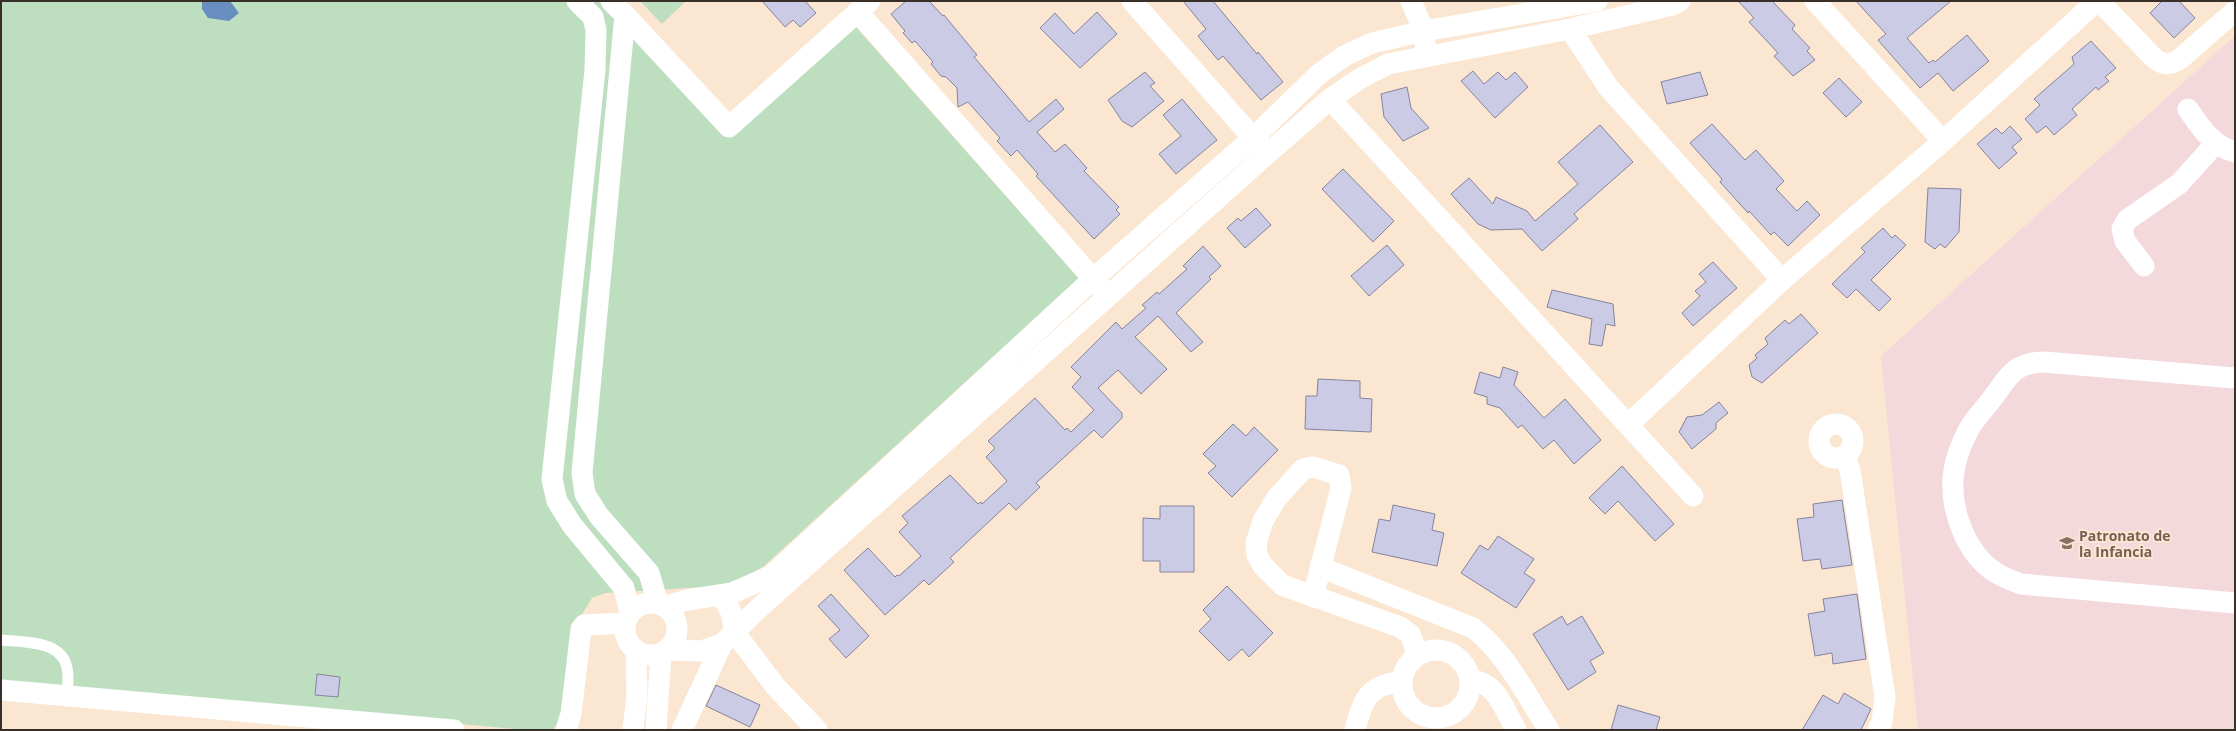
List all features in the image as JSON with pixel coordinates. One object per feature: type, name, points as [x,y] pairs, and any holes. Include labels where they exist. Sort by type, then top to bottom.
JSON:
[{"type":"street","points":[[577,1],[593,17],[596,30],[595,70],[552,479],[557,501],[572,524],[624,588],[628,618],[627,638],[636,650],[648,655],[664,652],[702,651],[728,638],[758,609],[1267,154],[1330,99],[1360,78],[1388,64],[1570,29],[1674,2]]},
{"type":"street","points":[[1132,1],[1267,154]]},
{"type":"street","points":[[1411,1],[1424,31],[1426,57]]},
{"type":"street","points":[[566,730],[571,714],[581,629],[584,625],[628,618],[643,604],[662,605],[687,600],[722,596],[771,576],[1093,279],[1253,138],[1319,74],[1344,56],[1372,43],[1424,31],[1597,1]]},
{"type":"street","points":[[1815,1],[1943,141]]},
{"type":"street","points":[[1629,424],[1782,280],[1943,141],[2098,1],[2161,64],[2171,64],[2180,59],[2235,11]]},
{"type":"street","points":[[618,8],[729,128],[864,7],[1108,296]]},
{"type":"street","points":[[618,8],[582,473],[586,494],[599,516],[649,573],[662,605],[674,616],[678,628],[675,640],[664,652],[656,730]]},
{"type":"street","points":[[1570,29],[1608,87],[1782,280]]},
{"type":"street","points":[[1330,99],[1629,424],[1693,496]]},
{"type":"street","points":[[2188,109],[2202,130],[2216,143],[2226,150],[2235,152]]},
{"type":"street","points":[[2144,266],[2125,241],[2122,229],[2127,220],[2179,184],[2216,143]]},
{"type":"street","points":[[2235,378],[2031,362],[2017,367],[1969,428],[1959,451],[1953,478],[1954,506],[1963,532],[1977,555],[1998,574],[2021,584],[2029,585],[2235,603]]},
{"type":"street","points":[[1845,456],[1850,470],[1885,696],[1882,722],[1878,730]]},
{"type":"street","points":[[1312,597],[1341,488],[1339,475],[1313,467],[1303,470],[1276,499],[1263,521],[1256,542],[1257,555],[1263,566],[1282,585],[1312,597],[1400,627],[1410,634],[1418,655]]},
{"type":"street","points":[[1320,567],[1473,628],[1487,639],[1503,659],[1549,730]]},
{"type":"street","points":[[682,730],[728,638],[731,612],[722,596]]},
{"type":"street","points":[[1450,653],[1473,628]]},
{"type":"street","points":[[728,638],[817,730]]},
{"type":"street","points":[[633,730],[637,696],[636,650]]},
{"type":"street","points":[[1414,710],[1443,723],[1456,712],[1465,703],[1469,692],[1470,680],[1464,664],[1450,653],[1439,650],[1428,651],[1418,655],[1404,671],[1402,692],[1407,702],[1414,710],[1422,730]]},
{"type":"street","points":[[1470,680],[1482,681],[1492,687],[1516,730]]},
{"type":"street","points":[[1355,730],[1358,715],[1366,699],[1374,689],[1386,683],[1402,682]]},
{"type":"street","points":[[1,690],[454,730]]},
{"type":"lane","points":[[1,640],[43,644],[58,654],[67,667],[68,696]]},
{"type":"shaded area","name":"Patronato de la Infancia","points":[[2235,36],[2235,730],[1918,730],[1881,356]]},
{"type":"green space","points":[[1,1],[599,1],[729,137],[853,24],[1079,278],[764,566],[741,580],[722,586],[605,593],[592,598],[573,629],[563,718],[552,730],[526,730],[1,682]]},
{"type":"green space","points":[[640,1],[686,1],[662,24]]},
{"type":"water","points":[[202,1],[230,1],[239,13],[229,21],[208,18],[202,9]]},
{"type":"building","points":[[762,1],[805,1],[816,13],[800,27],[793,20],[785,27]]},
{"type":"building","points":[[906,1],[929,1],[943,16],[944,15],[977,55],[974,57],[1029,122],[1056,99],[1064,109],[1037,132],[1055,152],[1065,144],[1087,168],[1084,171],[1119,207],[1116,210],[1120,214],[1094,239],[1036,176],[1038,174],[1017,150],[1011,156],[997,141],[1000,138],[968,102],[958,107],[957,88],[946,77],[941,76],[931,64],[933,62],[915,41],[912,43],[903,33],[905,31],[891,14]]},
{"type":"building","points":[[1183,1],[1213,1],[1257,54],[1258,52],[1283,82],[1261,100],[1223,56],[1218,60],[1198,36],[1206,29]]},
{"type":"building","points":[[1738,1],[1772,1],[1795,25],[1792,29],[1810,48],[1807,51],[1815,60],[1793,76],[1774,56],[1778,53],[1749,22],[1754,18]]},
{"type":"building","points":[[1856,1],[1951,1],[1907,38],[1929,63],[1933,60],[1935,62],[1967,35],[1989,61],[1953,91],[1938,73],[1920,88],[1878,40],[1886,34]]},
{"type":"building","points":[[2162,1],[2179,1],[2195,18],[2174,38],[2150,13]]},
{"type":"building","points":[[1097,12],[1117,34],[1080,68],[1040,28],[1055,13],[1074,34]]},
{"type":"building","points":[[2091,41],[2116,68],[2105,77],[2109,81],[2098,90],[2096,87],[2072,109],[2077,115],[2054,135],[2046,126],[2037,133],[2025,119],[2040,105],[2034,99],[2074,64],[2072,57]]},
{"type":"building","points":[[1473,71],[1484,84],[1498,72],[1506,80],[1515,72],[1528,87],[1495,118],[1461,81]]},
{"type":"building","points":[[1145,72],[1155,83],[1150,86],[1164,101],[1132,127],[1122,121],[1108,100]]},
{"type":"building","points":[[1700,72],[1708,95],[1667,104],[1661,82]]},
{"type":"building","points":[[1839,78],[1862,102],[1846,117],[1823,93]]},
{"type":"building","points":[[1407,87],[1411,108],[1429,128],[1403,141],[1384,117],[1381,94]]},
{"type":"building","points":[[1182,99],[1217,140],[1176,174],[1159,154],[1181,136],[1163,115]]},
{"type":"building","points":[[1712,124],[1745,160],[1756,150],[1784,181],[1776,189],[1797,211],[1807,201],[1820,215],[1788,246],[1774,232],[1771,235],[1749,211],[1748,213],[1720,182],[1722,179],[1690,143]]},
{"type":"building","points":[[1600,125],[1633,162],[1574,214],[1578,219],[1542,251],[1522,229],[1491,230],[1478,224],[1451,194],[1469,178],[1493,204],[1496,197],[1527,211],[1535,221],[1578,184],[1558,162]]},
{"type":"building","points":[[2010,126],[2022,139],[2012,147],[2017,153],[1999,169],[1977,144],[1996,128],[2002,134]]},
{"type":"building","points":[[1343,169],[1394,221],[1373,242],[1322,189]]},
{"type":"building","points":[[1928,188],[1961,189],[1959,232],[1945,248],[1940,244],[1935,249],[1925,242]]},
{"type":"building","points":[[1256,208],[1271,225],[1245,248],[1227,228],[1238,218],[1241,221]]},
{"type":"building","points":[[1883,228],[1892,238],[1895,235],[1906,245],[1871,280],[1891,299],[1879,311],[1856,289],[1847,298],[1832,284],[1865,252],[1861,248]]},
{"type":"building","points":[[1387,245],[1404,265],[1369,296],[1351,276]]},
{"type":"building","points":[[1203,246],[1221,266],[1209,277],[1211,279],[1176,313],[1203,342],[1191,352],[1158,316],[1135,337],[1167,369],[1141,394],[1118,370],[1098,388],[1122,413],[1122,418],[1102,438],[1094,430],[1036,483],[1040,487],[1016,510],[1009,503],[950,558],[954,562],[929,585],[924,580],[885,615],[844,570],[868,548],[895,577],[897,575],[899,576],[921,556],[899,532],[908,523],[902,516],[950,475],[978,504],[981,502],[982,504],[1007,481],[986,457],[995,448],[988,441],[1035,398],[1065,430],[1067,428],[1071,432],[1094,410],[1072,387],[1081,377],[1071,367],[1116,322],[1122,329],[1146,308],[1142,305],[1157,292],[1159,294],[1187,269],[1183,266]]},
{"type":"building","points":[[1713,262],[1737,288],[1693,326],[1682,313],[1700,296],[1695,291],[1706,282],[1699,274]]},
{"type":"building","points":[[1552,290],[1613,304],[1615,326],[1606,324],[1602,346],[1589,344],[1592,319],[1547,307]]},
{"type":"building","points":[[1801,314],[1818,333],[1762,383],[1752,377],[1749,365],[1757,358],[1755,355],[1768,344],[1765,338],[1785,320],[1789,324]]},
{"type":"building","points":[[1503,367],[1518,372],[1514,385],[1544,418],[1565,399],[1601,440],[1574,464],[1554,440],[1543,449],[1522,425],[1518,428],[1500,408],[1487,404],[1487,397],[1474,393],[1480,372],[1500,378]]},
{"type":"building","points":[[1318,379],[1360,381],[1360,398],[1372,399],[1371,432],[1305,429],[1306,396],[1317,396]]},
{"type":"building","points":[[1719,402],[1728,413],[1716,423],[1716,429],[1692,449],[1679,432],[1687,417],[1702,415]]},
{"type":"building","points":[[1233,424],[1246,436],[1254,427],[1278,450],[1232,497],[1208,473],[1216,466],[1203,454]]},
{"type":"building","points":[[1622,466],[1674,524],[1655,541],[1618,501],[1605,514],[1589,498]]},
{"type":"building","points":[[1842,500],[1852,565],[1822,569],[1820,559],[1803,561],[1797,519],[1814,517],[1813,504]]},
{"type":"building","points":[[1393,505],[1435,514],[1432,530],[1444,533],[1437,566],[1372,552],[1379,519],[1390,521]]},
{"type":"building","points":[[1160,506],[1194,506],[1194,572],[1160,572],[1160,561],[1143,561],[1143,518],[1160,519]]},
{"type":"building","points":[[1498,536],[1534,559],[1524,573],[1535,580],[1516,608],[1461,573],[1480,545],[1488,550]]},
{"type":"building","points":[[1227,586],[1273,633],[1249,657],[1242,649],[1229,661],[1199,631],[1211,619],[1203,610]]},
{"type":"building","points":[[831,594],[869,636],[846,658],[829,639],[840,630],[818,606]]},
{"type":"building","points":[[1857,594],[1866,659],[1833,664],[1832,653],[1815,656],[1808,614],[1825,611],[1823,599]]},
{"type":"building","points":[[1562,616],[1567,625],[1582,616],[1604,653],[1590,661],[1596,672],[1568,690],[1533,634]]},
{"type":"building","points":[[317,674],[340,677],[338,697],[315,695]]},
{"type":"building","points":[[716,685],[760,705],[750,727],[706,706]]},
{"type":"building","points":[[1844,693],[1871,709],[1861,730],[1802,730],[1823,695],[1838,704]]},
{"type":"building","points":[[1618,705],[1660,717],[1656,730],[1611,730]]},
{"type":"place","name":"Patronato de la Infancia","points":[[2067,543]]}]
